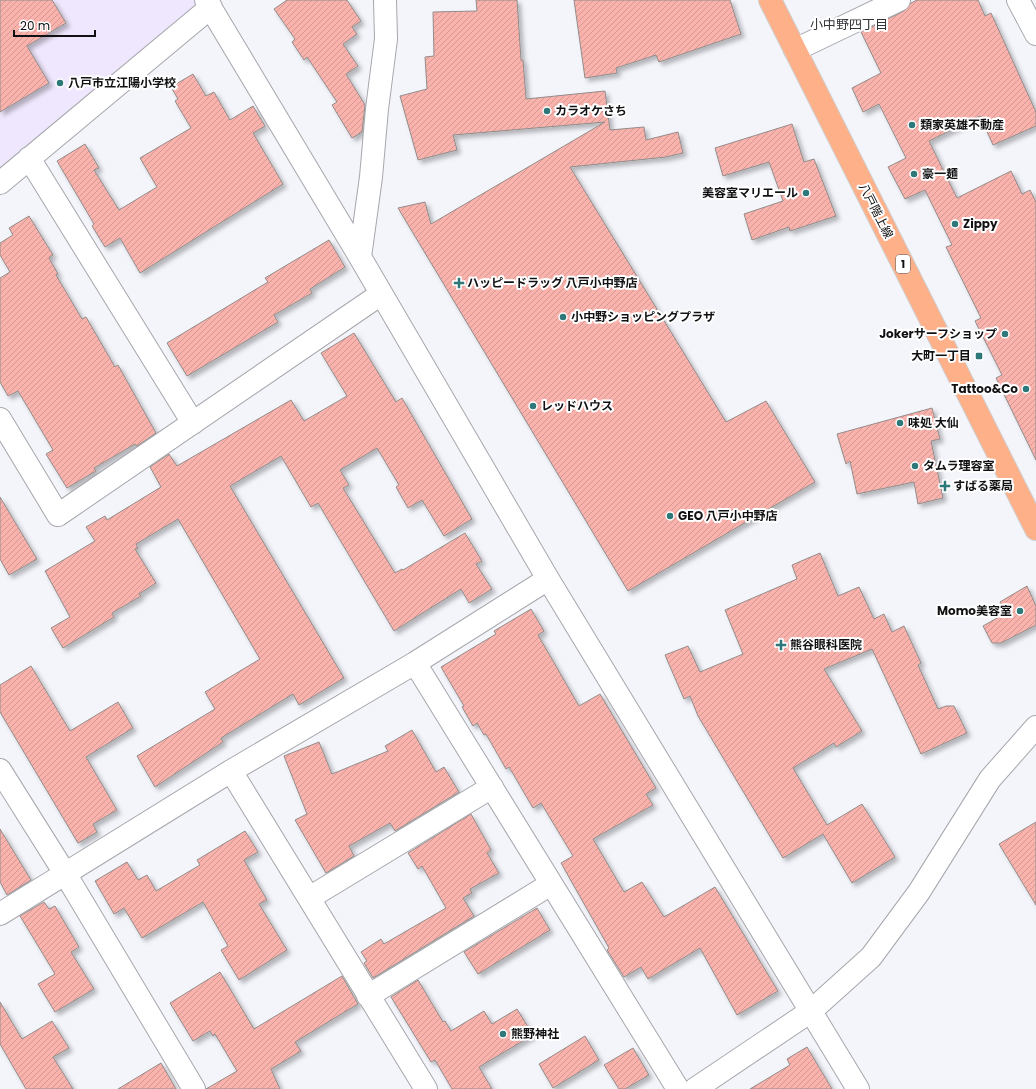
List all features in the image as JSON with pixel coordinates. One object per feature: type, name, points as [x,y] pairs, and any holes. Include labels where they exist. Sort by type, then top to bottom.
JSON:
[{"type":"main road","name":"八戸階上線","points":[[770,0],[1036,529]]},
{"type":"street","points":[[360,257],[371,177],[377,109],[386,39],[385,0]]},
{"type":"street","points":[[795,50],[899,0]]},
{"type":"street","points":[[1018,0],[1036,34]]},
{"type":"street","points":[[0,183],[209,4],[360,257],[548,579],[858,1089]]},
{"type":"street","points":[[29,158],[193,423]]},
{"type":"street","points":[[0,419],[58,515],[381,294]]},
{"type":"street","points":[[0,914],[66,875],[231,771],[415,663],[548,579]]},
{"type":"street","points":[[415,663],[678,1089]]},
{"type":"street","points":[[704,1087],[811,1011],[871,957],[919,892],[990,778],[1036,727]]},
{"type":"street","points":[[0,770],[66,875],[194,1089]]},
{"type":"street","points":[[231,771],[426,1089]]},
{"type":"street","points":[[309,898],[492,787]]},
{"type":"street","points":[[368,996],[551,884]]},
{"type":"shaded area","name":"八戸市立江陽小学校","points":[[0,0],[206,0],[0,183]]},
{"type":"building","points":[[0,0],[52,0],[66,23],[27,46],[49,83],[0,112]]},
{"type":"building","points":[[287,0],[347,0],[361,21],[352,27],[357,34],[343,44],[358,66],[346,74],[365,105],[362,132],[352,138],[332,105],[337,102],[307,57],[304,60],[292,42],[295,39],[274,9]]},
{"type":"building","name":"小中野ショッピングプラザ","points":[[476,0],[517,0],[521,60],[523,60],[526,99],[605,91],[610,130],[644,127],[646,140],[678,132],[683,153],[666,157],[570,167],[726,422],[766,401],[815,482],[628,591],[398,208],[425,202],[431,224],[605,122],[453,135],[457,150],[418,160],[400,96],[427,89],[425,57],[434,56],[433,12],[477,11]]},
{"type":"building","points":[[574,0],[730,0],[741,34],[659,62],[656,55],[616,68],[617,73],[585,78]]},
{"type":"building","points":[[917,0],[978,0],[985,16],[991,13],[1036,112],[1036,126],[993,145],[980,116],[929,141],[957,198],[1011,171],[1022,194],[1030,190],[1036,202],[1036,460],[996,378],[1002,375],[975,321],[981,318],[946,247],[952,245],[925,190],[905,199],[888,167],[906,158],[879,104],[863,112],[852,88],[881,73],[861,32],[904,11],[911,3]]},
{"type":"building","points":[[193,74],[206,96],[214,92],[230,120],[253,106],[265,126],[253,133],[283,184],[140,273],[120,238],[105,247],[92,226],[94,224],[57,161],[85,144],[99,168],[94,170],[119,210],[157,187],[140,158],[191,128],[175,101],[178,99],[171,87]]},
{"type":"building","points":[[792,124],[804,162],[814,159],[836,216],[790,231],[789,227],[752,240],[744,214],[783,201],[769,162],[723,176],[715,148]]},
{"type":"building","points":[[29,216],[53,255],[49,258],[58,274],[56,275],[82,319],[86,317],[115,367],[118,365],[156,433],[137,446],[135,444],[94,468],[96,471],[67,488],[46,454],[53,450],[18,391],[8,396],[0,382],[0,278],[10,272],[0,255],[0,243],[13,235],[9,228]]},
{"type":"building","points":[[329,240],[345,267],[310,289],[312,293],[274,315],[278,322],[187,376],[167,343],[268,282],[265,278]]},
{"type":"building","points":[[354,333],[396,402],[402,398],[472,519],[444,536],[422,500],[408,508],[396,487],[399,485],[377,448],[340,470],[349,485],[343,488],[395,573],[402,569],[403,570],[465,533],[482,561],[476,564],[492,589],[469,603],[461,589],[394,631],[318,503],[311,507],[281,456],[230,486],[344,678],[299,705],[293,694],[221,738],[223,742],[155,787],[137,756],[215,709],[205,692],[260,659],[178,519],[136,544],[138,548],[135,549],[156,583],[139,594],[141,596],[112,613],[114,617],[63,648],[51,628],[70,617],[45,571],[95,541],[86,527],[105,516],[107,520],[161,487],[150,467],[169,454],[177,466],[291,400],[304,421],[347,396],[321,353]]},
{"type":"building","points":[[932,408],[940,439],[931,441],[943,498],[918,504],[914,482],[857,494],[850,461],[846,464],[837,434]]},
{"type":"building","points":[[0,497],[37,559],[9,575],[0,559]]},
{"type":"building","points":[[820,553],[838,596],[859,587],[874,619],[884,614],[892,632],[904,626],[921,663],[918,665],[938,709],[946,706],[954,706],[967,733],[921,754],[872,649],[824,669],[862,731],[836,747],[834,743],[793,768],[827,825],[862,804],[895,857],[852,883],[823,834],[783,858],[698,716],[690,696],[684,699],[665,655],[688,646],[700,672],[743,654],[725,610],[797,579],[792,565]]},
{"type":"building","points":[[1027,586],[1036,606],[1036,625],[1001,643],[992,643],[983,626],[1006,613],[1000,602]]},
{"type":"building","points":[[531,609],[544,631],[538,635],[579,706],[600,694],[656,788],[646,794],[653,805],[593,839],[624,892],[642,882],[664,917],[715,887],[778,991],[737,1015],[700,948],[648,979],[641,967],[624,977],[607,950],[609,948],[561,863],[573,856],[541,803],[533,808],[509,767],[506,769],[486,734],[484,735],[477,723],[473,726],[462,707],[464,706],[441,667],[496,634],[494,631]]},
{"type":"building","points":[[31,666],[70,731],[118,702],[133,728],[86,757],[117,810],[93,824],[97,832],[78,843],[0,712],[0,685]]},
{"type":"building","points":[[412,730],[436,772],[444,767],[459,792],[395,831],[390,823],[349,846],[354,856],[326,873],[295,820],[307,814],[284,756],[319,742],[332,774],[388,751],[385,746]]},
{"type":"building","points":[[471,814],[491,850],[487,853],[499,873],[470,889],[472,893],[463,898],[474,916],[373,978],[364,963],[367,961],[361,952],[381,939],[384,944],[446,908],[422,866],[418,869],[408,853]]},
{"type":"building","points":[[1036,822],[1036,905],[999,844]]},
{"type":"building","points":[[0,829],[31,880],[7,895],[0,882]]},
{"type":"building","points":[[245,831],[258,852],[244,860],[267,900],[259,904],[287,950],[239,980],[221,950],[228,946],[203,902],[142,938],[124,908],[114,914],[95,881],[127,862],[138,880],[147,875],[156,891],[200,865],[197,860]]},
{"type":"building","points":[[44,902],[49,909],[55,906],[79,947],[71,952],[94,989],[55,1012],[38,984],[55,974],[20,916]]},
{"type":"building","points":[[537,908],[550,930],[478,974],[464,952]]},
{"type":"building","points":[[220,972],[254,1029],[342,976],[358,1004],[295,1042],[301,1051],[271,1069],[280,1089],[206,1089],[237,1071],[215,1034],[213,1036],[210,1031],[193,1041],[170,1003]]},
{"type":"building","points":[[418,980],[443,1022],[445,1021],[451,1031],[484,1011],[492,1024],[517,1009],[533,1035],[479,1067],[492,1089],[452,1089],[435,1060],[431,1062],[391,997]]},
{"type":"building","points":[[0,1002],[22,1039],[52,1021],[69,1048],[53,1057],[73,1089],[26,1089],[0,1044]]},
{"type":"building","points":[[585,1036],[599,1060],[553,1088],[539,1064]]},
{"type":"building","points":[[807,1047],[832,1089],[750,1089],[790,1065],[787,1059]]},
{"type":"building","points":[[633,1048],[649,1075],[625,1089],[619,1089],[604,1065]]},
{"type":"building","points":[[161,1063],[176,1089],[118,1089]]},
{"type":"place","name":"八戸市立江陽小学校","points":[[60,83]]},
{"type":"place","name":"カラオケさち","points":[[547,111]]},
{"type":"place","name":"類家英雄不動産","points":[[912,125]]},
{"type":"place","name":"豪一麺","points":[[914,174]]},
{"type":"place","name":"美容室マリエール","points":[[806,193]]},
{"type":"place","name":"Zippy","points":[[955,224]]},
{"type":"place","name":"ハッピードラッグ 八戸小中野店","points":[[459,283]]},
{"type":"place","name":"小中野ショッピングプラザ","points":[[563,317]]},
{"type":"place","name":"Jokerサーフショップ","points":[[1005,334]]},
{"type":"place","name":"大町一丁目","points":[[979,356]]},
{"type":"place","name":"Tattoo&Co","points":[[1026,389]]},
{"type":"place","name":"レッドハウス","points":[[533,406]]},
{"type":"place","name":"味処 大仙","points":[[900,423]]},
{"type":"place","name":"タムラ理容室","points":[[915,466]]},
{"type":"place","name":"すばる薬局","points":[[945,486]]},
{"type":"place","name":"GEO 八戸小中野店","points":[[670,516]]},
{"type":"place","name":"Momo美容室","points":[[1020,611]]},
{"type":"place","name":"熊谷眼科医院","points":[[781,645]]},
{"type":"place","name":"熊野神社","points":[[503,1034]]},
{"type":"district","name":"小中野四丁目","points":[[849,24]]}]
